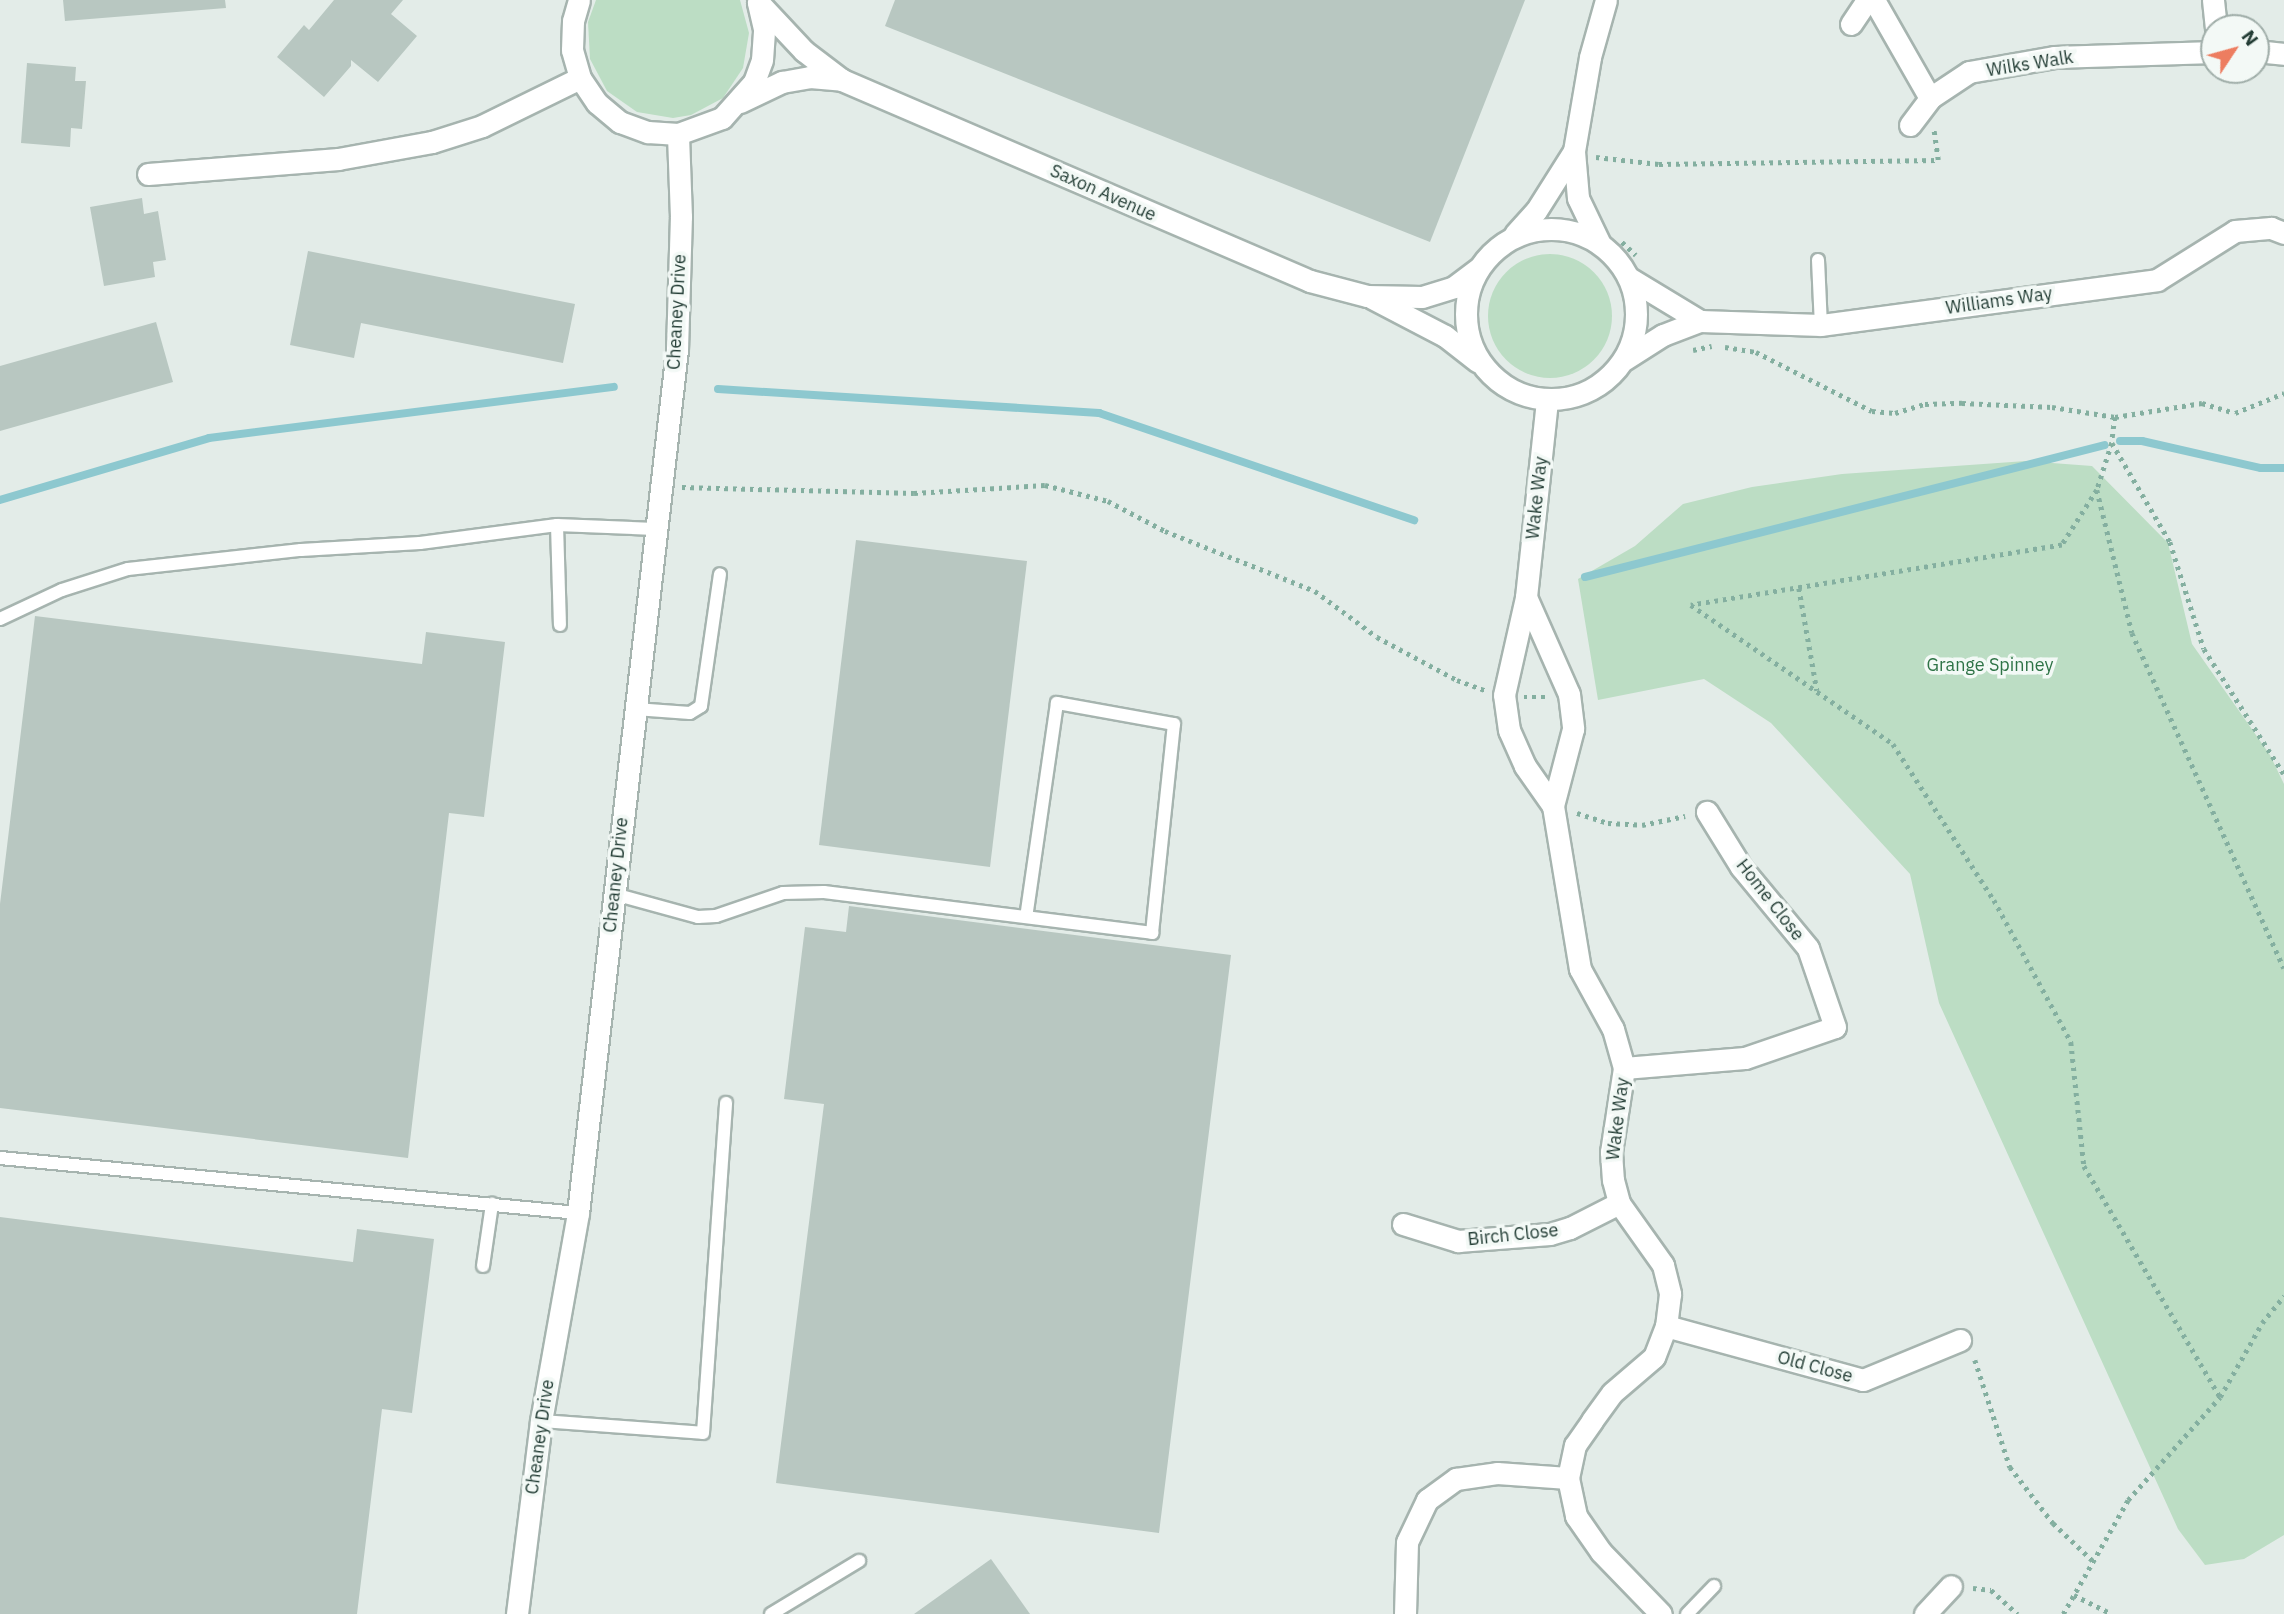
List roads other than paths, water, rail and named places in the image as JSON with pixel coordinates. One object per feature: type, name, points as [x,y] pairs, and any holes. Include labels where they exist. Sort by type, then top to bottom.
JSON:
[{"type":"street","points":[[1574,151],[1536,211],[1513,237],[1478,268],[1465,314],[1469,340],[1480,363],[1499,383],[1521,395],[1547,400],[1578,396],[1595,387],[1625,359],[1635,333],[1637,305],[1629,278],[1609,241],[1578,198],[1574,151],[1590,57],[1606,0]]},
{"type":"street","points":[[1851,24],[1867,0]]},
{"type":"street","points":[[1874,0],[1930,98]]},
{"type":"street","points":[[577,2],[572,50],[580,78],[597,103],[620,122],[648,132],[678,134],[712,123],[740,102],[762,60],[764,29],[757,1]]},
{"type":"street","name":"Saxon Avenue","points":[[757,1],[804,51],[842,80],[1310,281],[1367,296],[1445,336],[1480,363]]},
{"type":"street","name":"Wilks Walk","points":[[1910,125],[1930,98],[1969,72],[2054,57],[2200,52]]},
{"type":"street","name":"Saxon Avenue","points":[[740,102],[782,82],[810,77],[842,80]]},
{"type":"street","points":[[148,174],[338,159],[432,142],[482,126],[580,78]]},
{"type":"street","name":"Cheaney Drive","points":[[517,1614],[541,1421],[578,1213],[677,350],[681,218],[678,134]]},
{"type":"street","points":[[1513,237],[1559,228],[1609,241]]},
{"type":"street","name":"Williams Way","points":[[1625,359],[1663,335],[1700,321],[1821,325],[2157,280],[2235,231],[2271,228],[2284,233]]},
{"type":"street","name":"Saxon Avenue","points":[[1367,296],[1422,297],[1454,287],[1478,268]]},
{"type":"street","name":"Williams Way","points":[[1629,278],[1700,321]]},
{"type":"street","name":"Wake Way","points":[[1547,400],[1526,597],[1503,695],[1509,730],[1525,766],[1553,806]]},
{"type":"street","name":"Wake Way","points":[[1526,597],[1569,694],[1573,729],[1553,806],[1580,969],[1613,1029],[1625,1068],[1611,1152],[1619,1203],[1663,1265],[1671,1294],[1667,1326],[1654,1357],[1612,1393],[1575,1445],[1568,1478],[1576,1516],[1601,1552],[1661,1614]]},
{"type":"street","name":"Home Close","points":[[1625,1068],[1745,1058],[1835,1027],[1808,948],[1741,867],[1707,812]]},
{"type":"street","name":"Birch Close","points":[[1403,1224],[1458,1241],[1550,1234],[1570,1228],[1619,1203]]},
{"type":"street","name":"Old Close","points":[[1667,1326],[1863,1380],[1959,1340]]},
{"type":"street","points":[[1405,1614],[1407,1542],[1427,1500],[1456,1479],[1497,1473],[1568,1478]]},
{"type":"street","points":[[1925,1614],[1951,1586]]},
{"type":"lane","points":[[1818,260],[1821,325]]},
{"type":"lane","points":[[557,525],[560,625]]},
{"type":"lane","points":[[0,619],[62,590],[128,569],[301,550],[420,543],[557,525],[655,530]]},
{"type":"lane","points":[[635,709],[690,713],[701,706],[720,574]]},
{"type":"lane","points":[[614,894],[698,918],[716,916],[783,893],[824,892],[1152,933],[1174,724],[1057,703],[1027,917]]},
{"type":"lane","points":[[541,1421],[703,1433],[726,1103]]},
{"type":"lane","points":[[0,1158],[578,1213]]},
{"type":"lane","points":[[483,1266],[492,1204]]},
{"type":"lane","points":[[771,1614],[859,1561]]},
{"type":"lane","points":[[1687,1614],[1714,1586]]},
{"type":"waterway","points":[[0,500],[209,438],[614,387]]},
{"type":"waterway","points":[[718,389],[1099,413],[1414,520]]},
{"type":"waterway","points":[[2120,441],[2142,441],[2261,468],[2284,468]]},
{"type":"waterway","points":[[1585,577],[2105,445]]},
{"type":"park label","name":"Grange Spinney","points":[[1990,665]]}]
